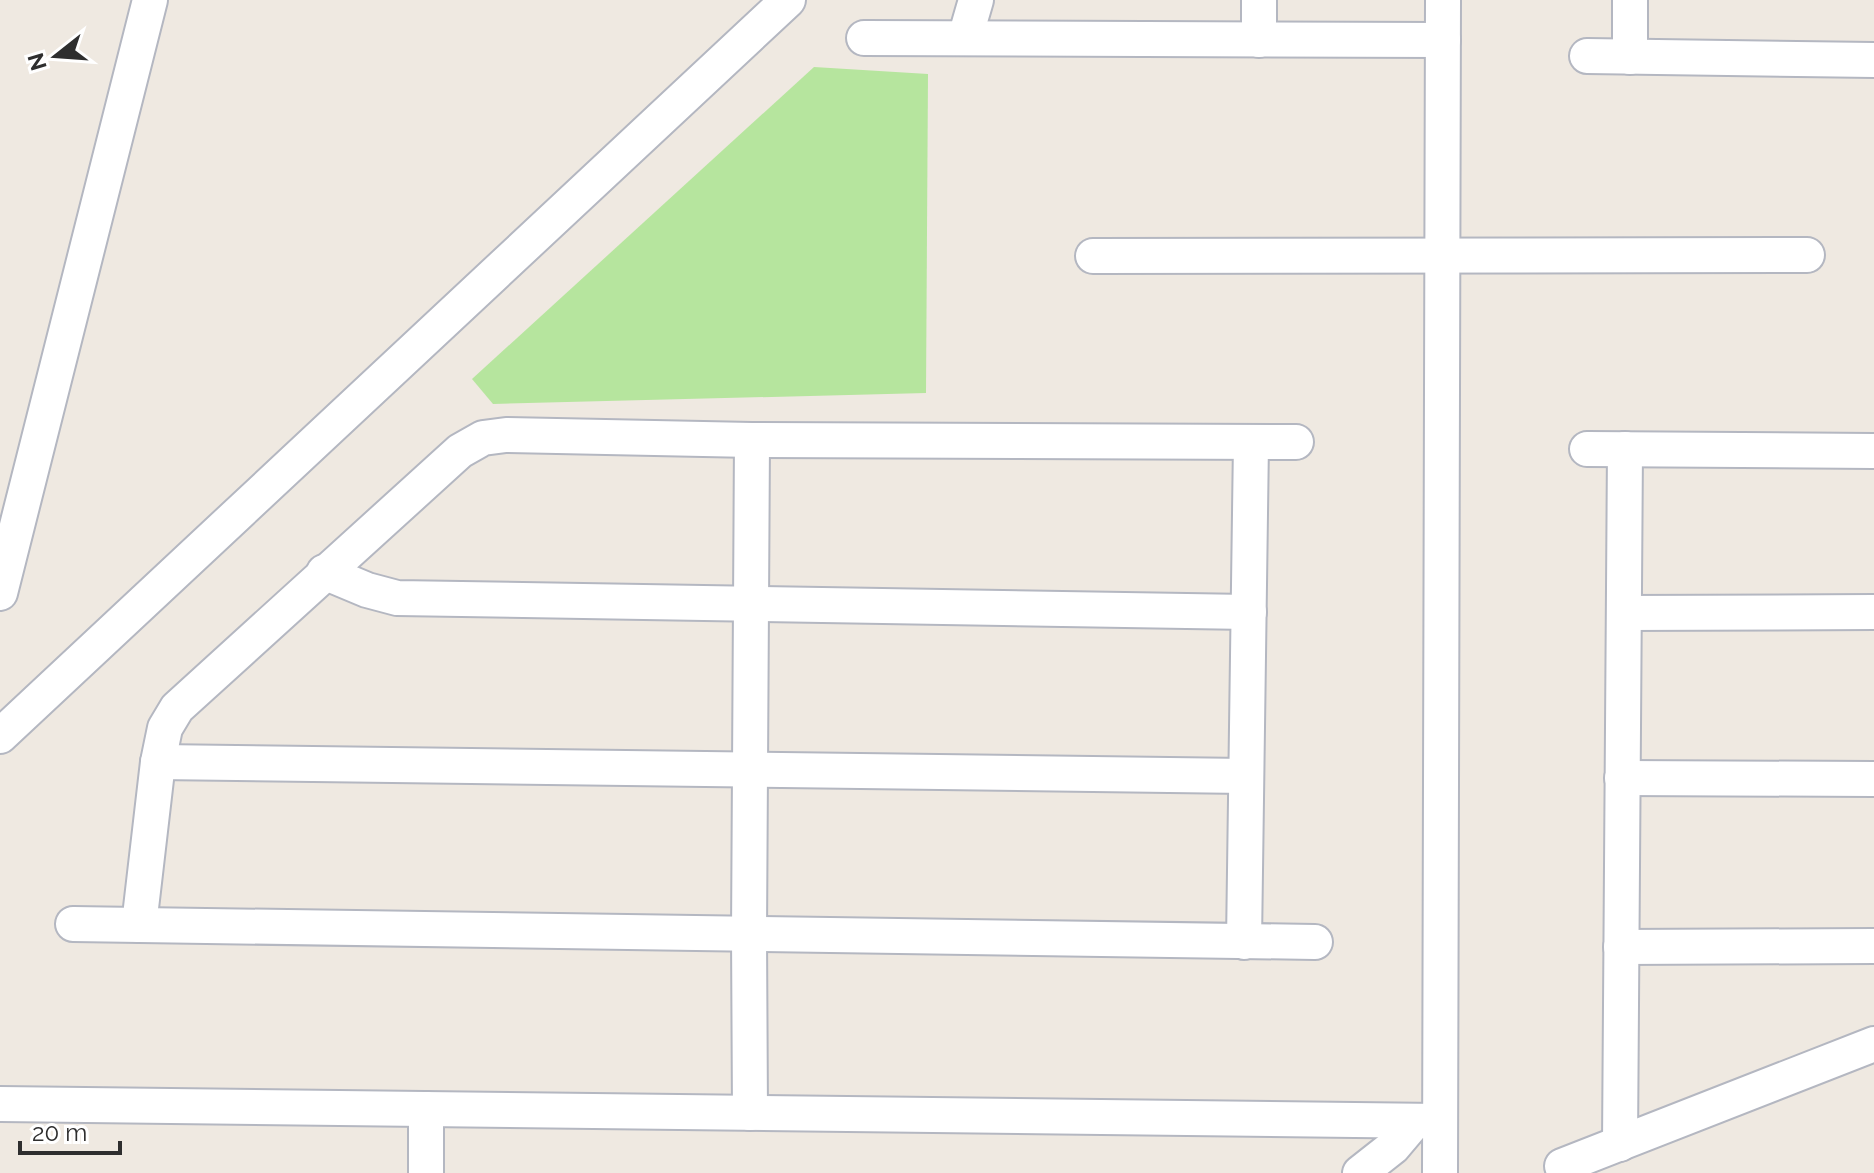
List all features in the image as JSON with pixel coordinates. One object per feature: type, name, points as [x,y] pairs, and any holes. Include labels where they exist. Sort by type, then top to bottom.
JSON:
[{"type":"street","points":[[0,593],[150,0]]},
{"type":"street","points":[[0,736],[788,0]]},
{"type":"street","points":[[965,38],[976,0]]},
{"type":"street","points":[[1259,0],[1259,40]]},
{"type":"street","points":[[1440,1173],[1427,1121],[1442,257],[1443,0]]},
{"type":"street","points":[[1630,0],[1630,57]]},
{"type":"street","points":[[864,38],[1443,40]]},
{"type":"street","points":[[1587,56],[1874,60]]},
{"type":"street","points":[[1093,256],[1807,255]]},
{"type":"street","points":[[139,925],[158,762],[165,728],[177,708],[460,451],[483,438],[506,435],[752,440],[1296,442]]},
{"type":"street","points":[[750,1113],[752,440]]},
{"type":"street","points":[[1244,942],[1251,442]]},
{"type":"street","points":[[1587,449],[1874,451]]},
{"type":"street","points":[[1620,1144],[1625,449]]},
{"type":"street","points":[[324,572],[367,590],[397,598],[1249,612]]},
{"type":"street","points":[[1624,613],[1874,612]]},
{"type":"street","points":[[158,762],[1246,776]]},
{"type":"street","points":[[1622,778],[1874,779]]},
{"type":"street","points":[[73,924],[1315,942]]},
{"type":"street","points":[[1621,947],[1874,946]]},
{"type":"street","points":[[1562,1166],[1874,1044]]},
{"type":"street","points":[[0,1104],[1427,1121]]},
{"type":"street","points":[[426,1109],[426,1173]]},
{"type":"street","points":[[1360,1173],[1427,1121]]},
{"type":"green space","points":[[814,67],[928,74],[926,393],[493,404],[472,379]]}]
